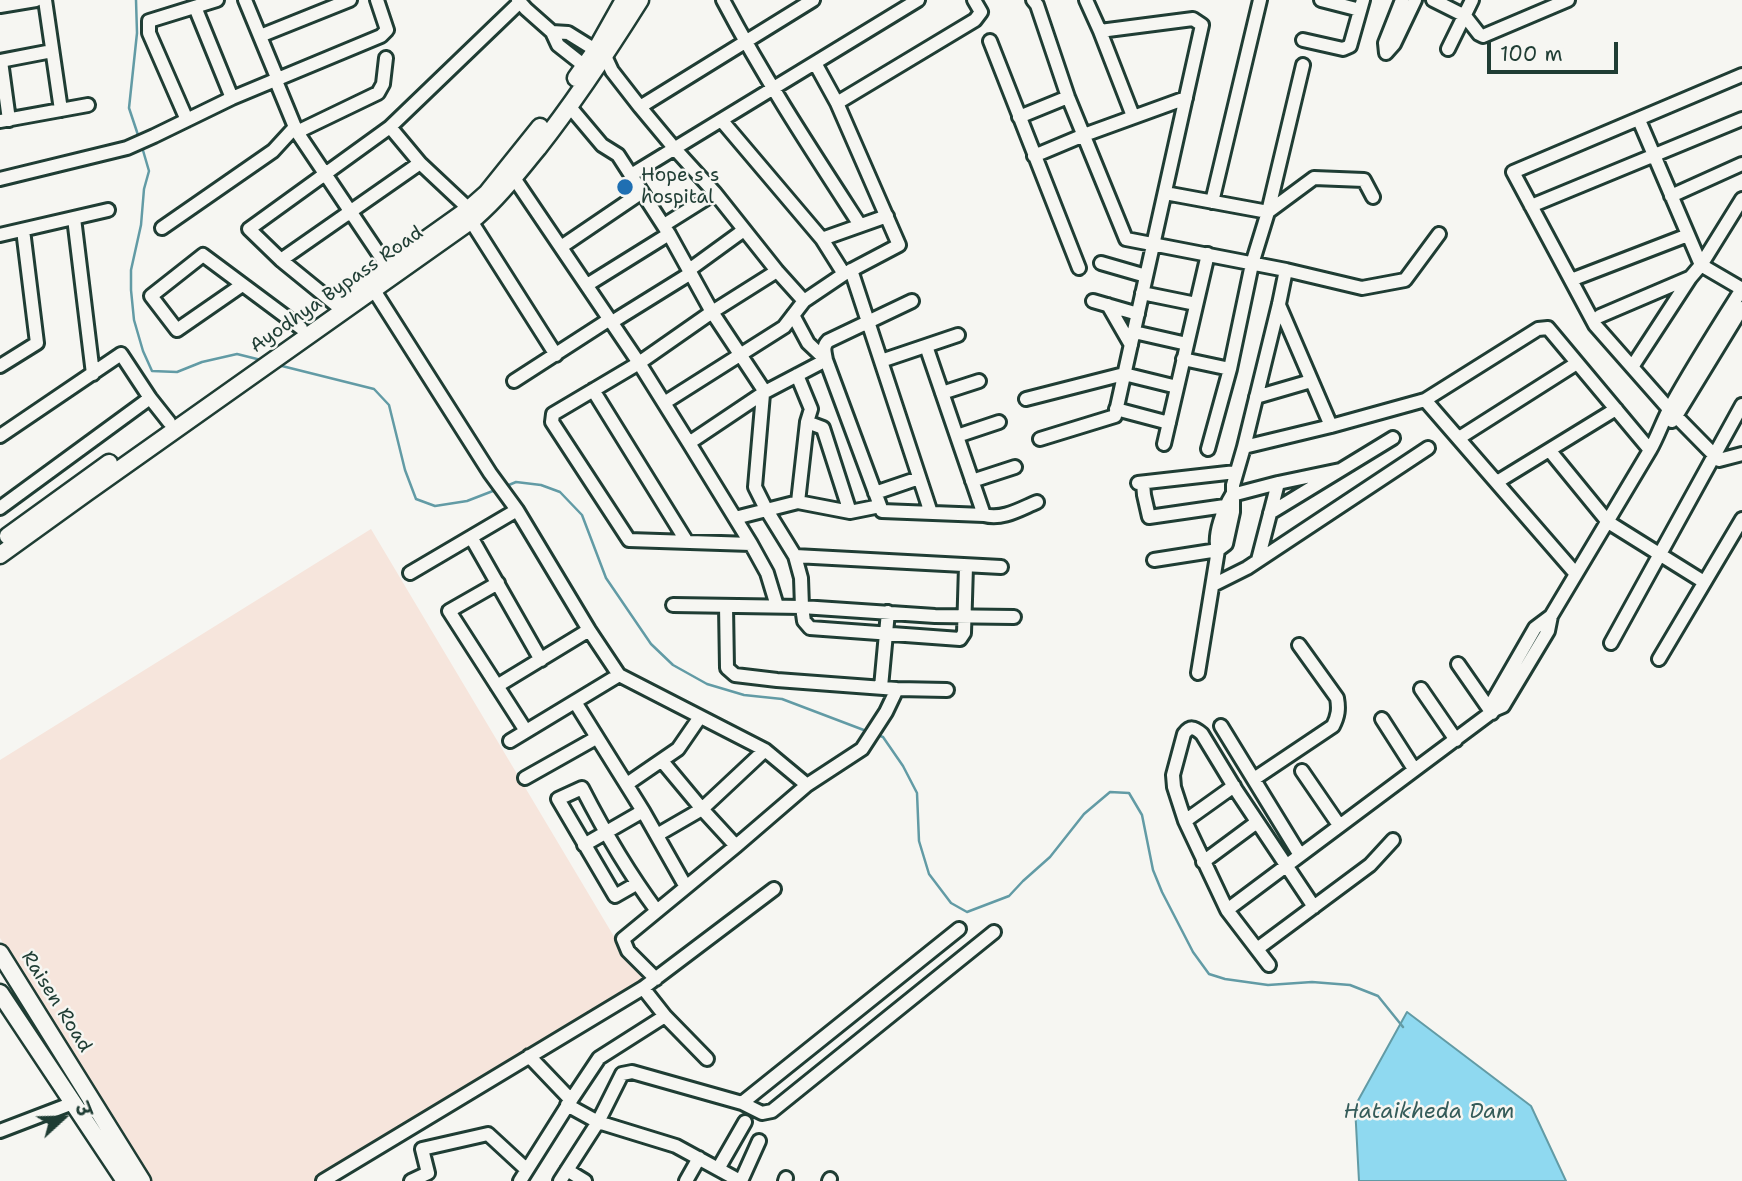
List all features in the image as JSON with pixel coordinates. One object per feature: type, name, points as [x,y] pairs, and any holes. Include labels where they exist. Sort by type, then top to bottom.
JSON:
[{"type":"main road","name":"Ayodhya Bypass Road","points":[[600,53],[624,0]]},
{"type":"main road","name":"Ayodhya Bypass Road","points":[[0,555],[288,344],[470,215],[495,201],[509,175],[563,99],[639,0]]},
{"type":"main road","name":"Ayodhya Bypass Road","points":[[509,175],[570,107],[588,69]]},
{"type":"main road","name":"Ayodhya Bypass Road","points":[[288,344],[301,328],[335,304],[371,285]]},
{"type":"main road","name":"Ayodhya Bypass Road","points":[[0,542],[169,422],[240,379]]},
{"type":"main road","name":"Raisen Road","points":[[0,953],[142,1181]]},
{"type":"main road","name":"Raisen Road","points":[[0,993],[125,1181]]},
{"type":"street","points":[[0,6],[36,0]]},
{"type":"street","points":[[45,0],[61,110]]},
{"type":"street","points":[[187,120],[149,33],[149,21],[185,6],[217,0]]},
{"type":"street","points":[[245,0],[296,130],[391,272]]},
{"type":"street","points":[[260,36],[324,4],[350,0]]},
{"type":"street","points":[[0,179],[127,148],[232,98],[381,36],[387,30],[377,0]]},
{"type":"street","points":[[723,0],[773,89],[860,225]]},
{"type":"street","points":[[640,107],[813,0]]},
{"type":"street","points":[[631,175],[918,0]]},
{"type":"street","points":[[837,103],[975,20],[981,12],[974,0]]},
{"type":"street","points":[[1086,0],[1101,31],[1133,116]]},
{"type":"street","points":[[1212,202],[1260,0]]},
{"type":"street","points":[[1303,40],[1343,49],[1350,46],[1361,5],[1321,0]]},
{"type":"street","points":[[1402,0],[1385,43],[1385,53],[1394,44],[1415,0]]},
{"type":"street","points":[[1433,0],[1465,16],[1483,36],[1568,0]]},
{"type":"street","points":[[1448,49],[1472,0]]},
{"type":"street","points":[[335,304],[281,260],[249,229],[390,127],[519,1],[552,32],[558,45],[588,69],[612,71]]},
{"type":"street","points":[[1038,2],[1068,97],[1126,239],[1286,270],[1362,288],[1405,280],[1439,234]]},
{"type":"street","points":[[185,6],[232,98]]},
{"type":"street","points":[[1040,439],[1115,416],[1202,25],[1194,19],[1101,31]]},
{"type":"street","points":[[552,32],[568,33],[600,53],[640,107],[804,301]]},
{"type":"street","points":[[990,41],[1079,268]]},
{"type":"street","points":[[52,51],[0,61],[4,121],[88,105]]},
{"type":"street","points":[[162,228],[273,151],[296,130],[378,93],[383,84],[386,58]]},
{"type":"street","points":[[664,403],[784,327],[804,301],[848,272],[900,245],[837,103],[815,63]]},
{"type":"street","points":[[1208,449],[1230,369],[1252,264],[1268,212],[1303,65]]},
{"type":"street","points":[[1742,75],[1513,172],[1595,325],[1719,460],[1742,454]]},
{"type":"street","points":[[1019,117],[1068,97]]},
{"type":"street","points":[[1034,156],[1186,98]]},
{"type":"street","points":[[570,107],[602,145],[618,155],[764,393],[755,487],[795,556],[801,578],[804,621],[810,628],[960,639],[964,633],[966,566]]},
{"type":"street","points":[[1531,206],[1742,119]]},
{"type":"street","points":[[1639,120],[1701,265],[1742,289],[1673,413]]},
{"type":"street","points":[[722,121],[848,272],[868,323],[931,513]]},
{"type":"street","points":[[390,127],[470,215],[556,355]]},
{"type":"street","points":[[281,260],[420,163]]},
{"type":"street","points":[[1671,196],[1742,164]]},
{"type":"street","points":[[509,175],[587,285],[689,443],[767,573],[777,606]]},
{"type":"street","points":[[1165,192],[1268,212],[1314,178],[1364,180],[1373,197]]},
{"type":"street","points":[[561,247],[642,192]]},
{"type":"street","points":[[587,285],[715,193]]},
{"type":"street","points":[[1632,367],[1742,199]]},
{"type":"street","points":[[0,235],[108,210]]},
{"type":"street","points":[[822,239],[887,216]]},
{"type":"street","points":[[74,218],[93,374]]},
{"type":"street","points":[[0,366],[37,343],[23,230]]},
{"type":"street","points":[[514,381],[690,271],[744,230]]},
{"type":"street","points":[[1571,280],[1688,235]]},
{"type":"street","points":[[1164,444],[1208,254]]},
{"type":"street","points":[[242,285],[177,330],[151,296],[203,256],[301,328]]},
{"type":"street","points":[[1101,263],[1146,276]]},
{"type":"street","points":[[1154,560],[1218,550],[1226,544],[1233,512],[1228,501],[1244,447],[1286,270]]},
{"type":"street","points":[[751,544],[629,540],[552,422],[552,414],[639,363],[777,271]]},
{"type":"street","points":[[1601,316],[1690,278]]},
{"type":"street","points":[[371,285],[490,473],[517,510],[619,675],[765,750],[807,785]]},
{"type":"street","points":[[1142,293],[1196,303]]},
{"type":"street","points":[[689,443],[764,393],[821,360],[824,345],[828,341],[912,301]]},
{"type":"street","points":[[1093,301],[1138,314]]},
{"type":"street","points":[[1279,304],[1331,426]]},
{"type":"street","points":[[1108,305],[1133,338],[1186,344]]},
{"type":"street","points":[[1227,910],[1414,769],[1503,706],[1535,628],[1551,616],[1660,431],[1742,308]]},
{"type":"street","points":[[793,315],[821,360],[882,512],[1000,517],[1037,502]]},
{"type":"street","points":[[1244,447],[1425,400],[1538,329],[1548,328],[1650,450]]},
{"type":"street","points":[[881,361],[958,335]]},
{"type":"street","points":[[926,346],[984,515]]},
{"type":"street","points":[[0,436],[121,354],[169,422]]},
{"type":"street","points":[[1183,359],[1230,369]]},
{"type":"street","points":[[1459,438],[1577,363]]},
{"type":"street","points":[[1026,399],[1124,373],[1177,387]]},
{"type":"street","points":[[797,375],[811,409],[807,422],[798,502]]},
{"type":"street","points":[[942,393],[979,381]]},
{"type":"street","points":[[1256,397],[1311,381]]},
{"type":"street","points":[[593,390],[687,542]]},
{"type":"street","points":[[0,508],[150,398]]},
{"type":"street","points":[[1425,400],[1576,574]]},
{"type":"street","points":[[1611,643],[1742,405]]},
{"type":"street","points":[[1116,409],[1169,423]]},
{"type":"street","points":[[1497,482],[1616,409]]},
{"type":"street","points":[[807,422],[823,428],[850,512]]},
{"type":"street","points":[[957,436],[999,422]]},
{"type":"street","points":[[1270,513],[1393,438]]},
{"type":"street","points":[[1213,585],[1258,560],[1427,448]]},
{"type":"street","points":[[1550,451],[1608,522],[1704,582]]},
{"type":"street","points":[[972,481],[1015,467]]},
{"type":"street","points":[[1236,472],[1140,483],[1149,517],[1228,501],[1278,482],[1340,470]]},
{"type":"street","points":[[875,493],[919,478]]},
{"type":"street","points":[[1258,560],[1278,482]]},
{"type":"street","points":[[735,518],[798,502],[850,512],[880,506]]},
{"type":"street","points":[[410,573],[517,510]]},
{"type":"street","points":[[1660,659],[1742,519]]},
{"type":"street","points":[[471,537],[541,660]]},
{"type":"street","points":[[1198,673],[1218,550]]},
{"type":"street","points":[[795,556],[1001,568]]},
{"type":"street","points":[[498,583],[449,611],[526,731]]},
{"type":"street","points":[[673,605],[777,606],[935,616],[1014,617]]},
{"type":"street","points":[[726,606],[727,668],[735,675],[897,689],[947,690]]},
{"type":"street","points":[[881,687],[888,612]]},
{"type":"street","points":[[932,637],[935,616]]},
{"type":"street","points":[[498,686],[589,630]]},
{"type":"street","points":[[1254,779],[1333,726],[1338,717],[1337,698],[1299,645]]},
{"type":"street","points":[[1458,664],[1494,711]]},
{"type":"street","points":[[510,741],[619,675]]},
{"type":"street","points":[[656,979],[628,951],[623,939],[807,785],[862,748],[886,712],[897,689]]},
{"type":"street","points":[[1421,689],[1455,740]]},
{"type":"street","points":[[575,702],[627,784],[686,887]]},
{"type":"street","points":[[627,784],[678,749],[700,717]]},
{"type":"street","points":[[1382,719],[1414,769]]},
{"type":"street","points":[[1221,726],[1300,855]]},
{"type":"street","points":[[1269,965],[1227,910],[1185,821],[1173,775],[1187,729],[1195,728],[1202,734],[1314,907]]},
{"type":"street","points":[[525,778],[596,738]]},
{"type":"street","points":[[657,835],[702,809],[765,750]]},
{"type":"street","points":[[662,761],[736,846]]},
{"type":"street","points":[[1302,771],[1339,825]]},
{"type":"street","points":[[1185,821],[1234,786]]},
{"type":"street","points":[[636,884],[615,896],[558,799],[582,788],[636,884],[657,911]]},
{"type":"street","points":[[584,845],[643,811]]},
{"type":"street","points":[[1203,862],[1257,822]]},
{"type":"street","points":[[1256,949],[1370,865],[1393,840]]},
{"type":"street","points":[[323,1181],[643,988],[774,889]]},
{"type":"street","points":[[742,1102],[959,929]]},
{"type":"street","points":[[585,1181],[564,1176],[598,1122],[622,1074],[632,1072],[742,1102],[762,1114],[772,1111],[994,932]]},
{"type":"street","points":[[643,988],[665,1016],[707,1059]]},
{"type":"street","points":[[411,1181],[428,1173],[422,1149],[488,1135],[524,1176],[599,1058],[665,1016]]},
{"type":"street","points":[[529,1056],[569,1102],[598,1122],[676,1146],[740,1181],[759,1141]]},
{"type":"street","points":[[0,1131],[73,1103]]},
{"type":"street","points":[[718,1169],[745,1122]]},
{"type":"street","points":[[686,1181],[699,1158]]},
{"type":"shaded area","points":[[371,529],[622,950],[647,977],[317,1181],[152,1181],[0,938],[0,760]]},
{"type":"water","name":"Hataikheda Dam","points":[[1407,1012],[1531,1106],[1566,1181],[1359,1181],[1355,1106]]},
{"type":"waterway","points":[[136,0],[137,33],[129,108],[139,138]]},
{"type":"waterway","points":[[142,147],[149,171],[131,270],[131,290],[134,320],[152,371],[177,372],[202,362],[237,354],[261,360]]},
{"type":"waterway","points":[[278,365],[374,389],[389,405],[405,470],[416,499],[435,506],[467,501],[498,489]]},
{"type":"waterway","points":[[504,487],[516,482],[541,485],[560,492],[582,515],[606,578],[651,644],[673,665],[707,684],[744,695],[782,699],[869,732]]},
{"type":"waterway","points":[[875,734],[883,737],[917,793],[919,841],[929,874],[951,903],[967,912],[1009,896],[1050,857],[1084,814],[1110,792],[1129,793],[1142,815],[1153,870],[1162,892],[1193,952],[1209,974],[1268,985],[1312,982],[1350,985],[1378,996],[1403,1027]]},
{"type":"place","name":"Hope s s hospital","points":[[625,187]]}]
